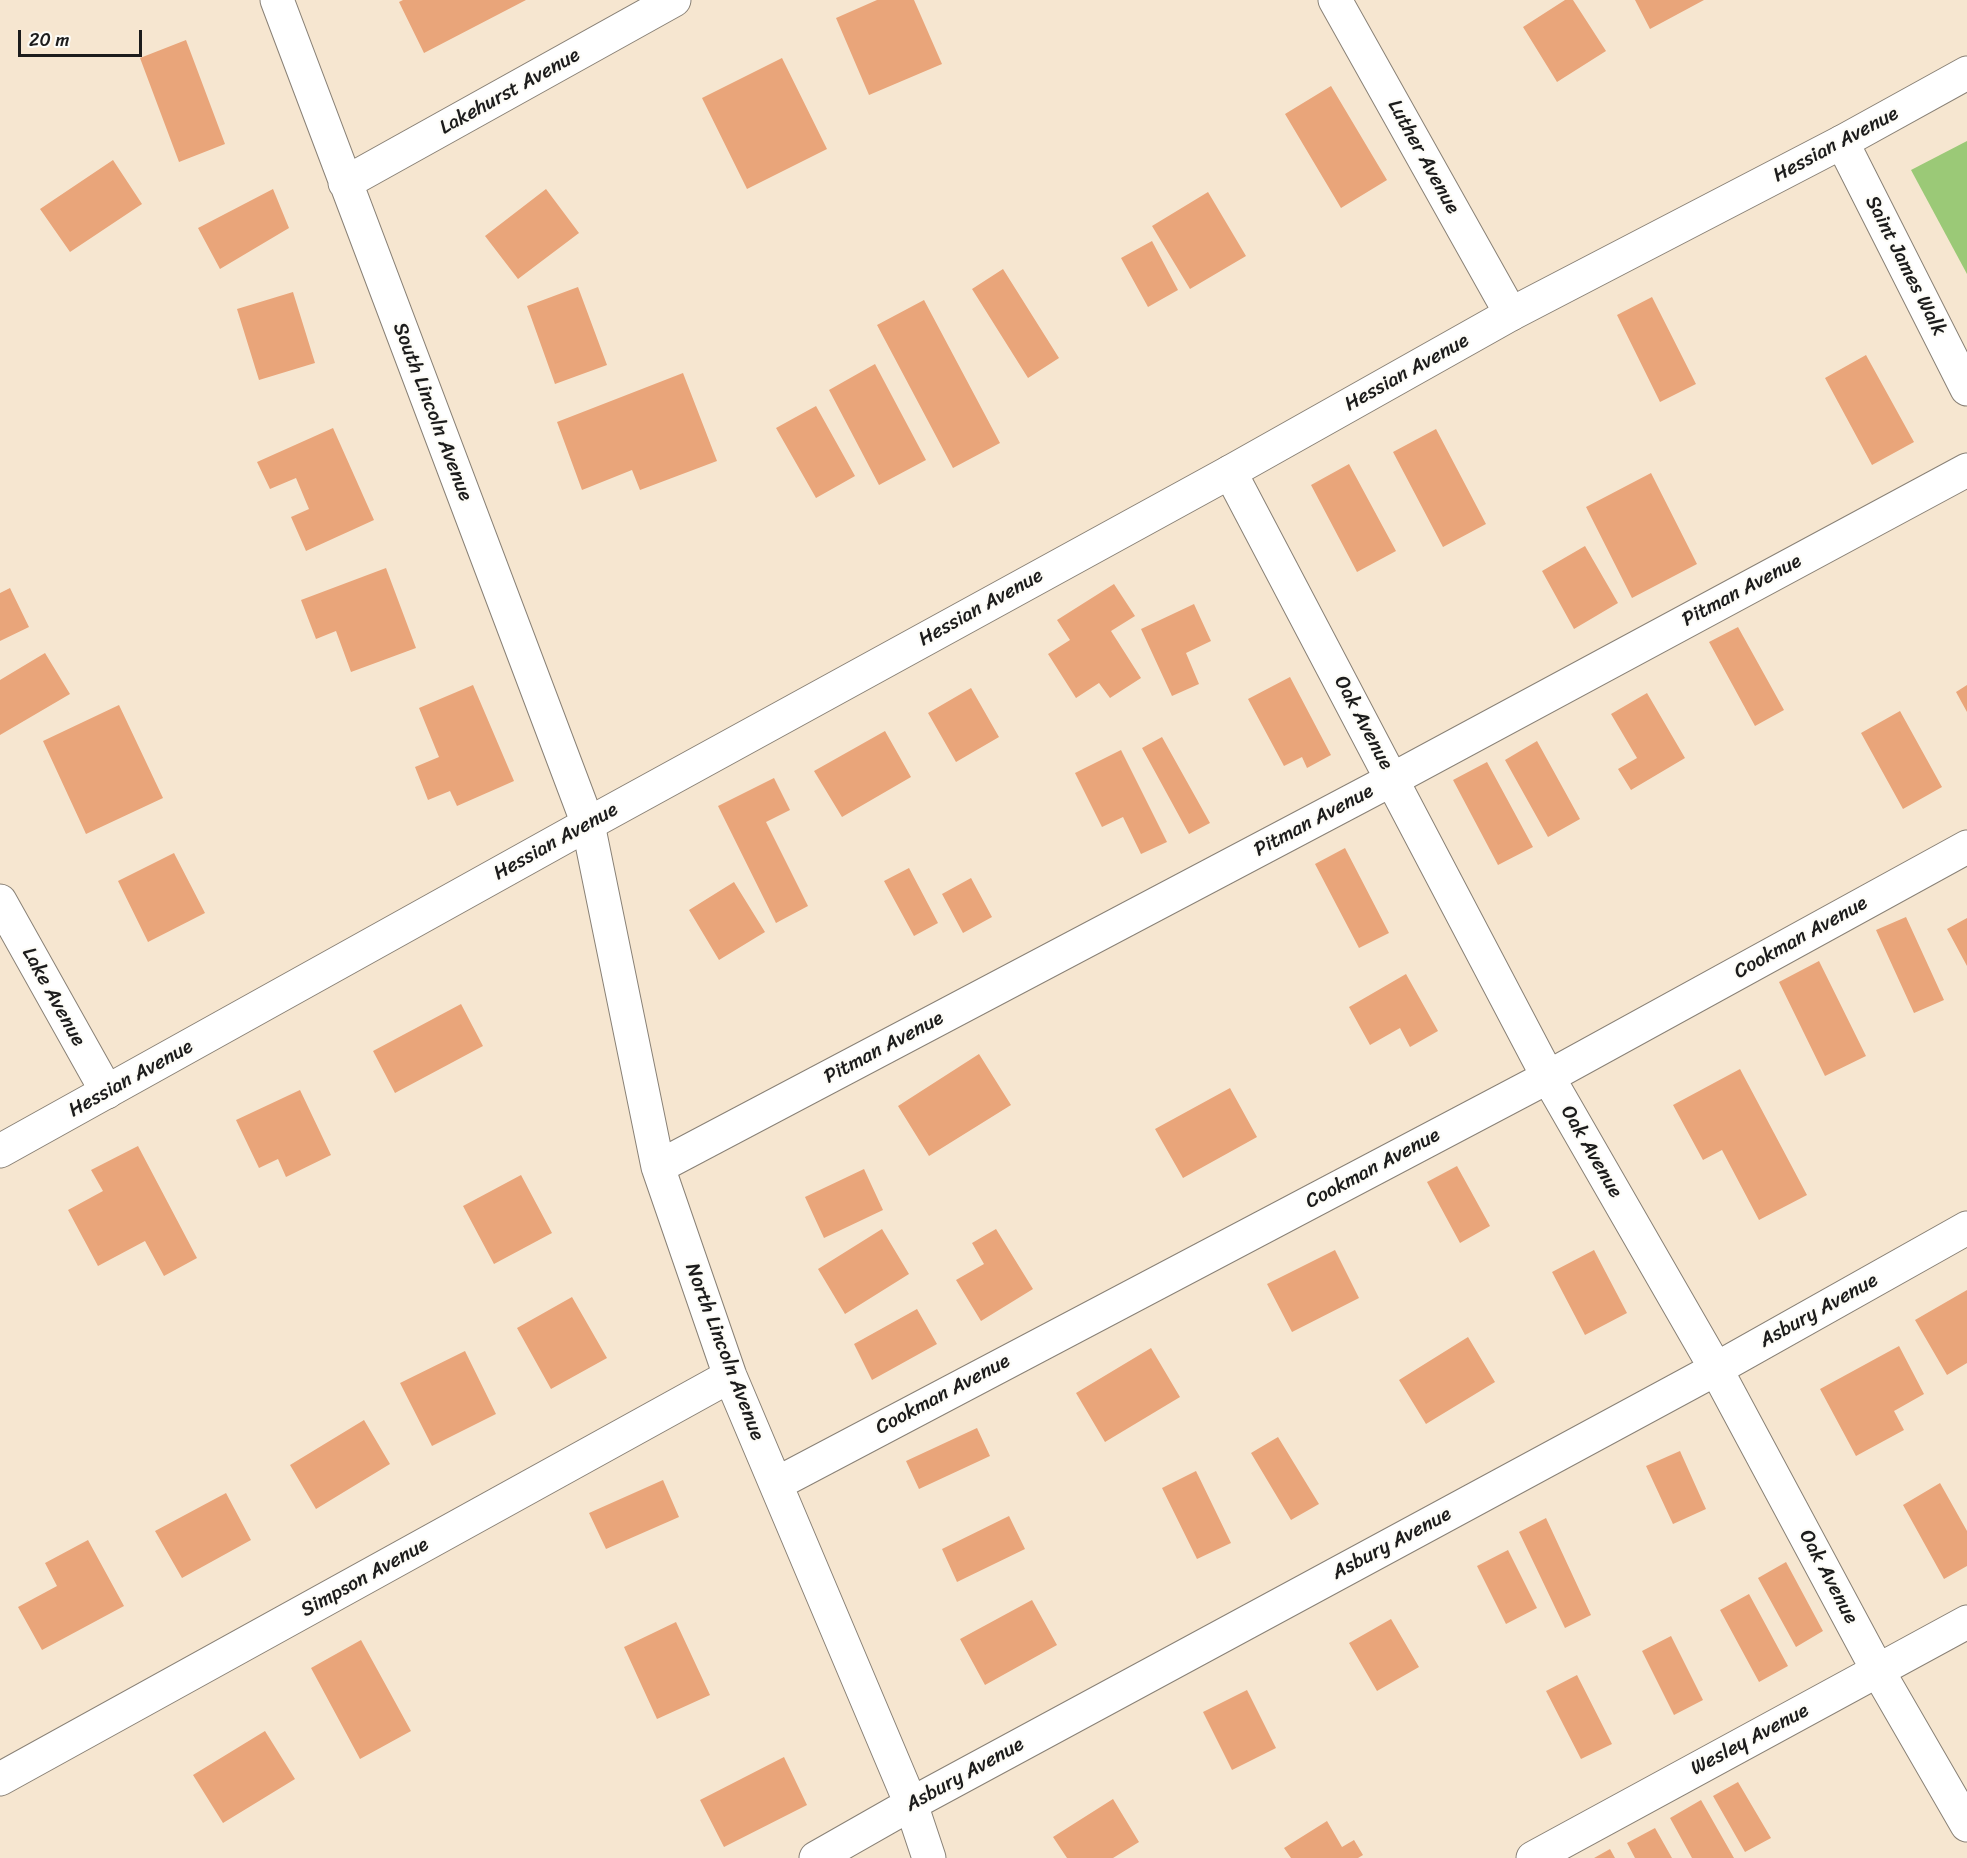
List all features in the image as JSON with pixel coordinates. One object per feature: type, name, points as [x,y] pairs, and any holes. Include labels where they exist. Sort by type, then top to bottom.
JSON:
[{"type":"street","name":"South Lincoln Avenue","points":[[277,0],[588,824]]},
{"type":"street","name":"Lakehurst Avenue","points":[[345,183],[674,0]]},
{"type":"street","name":"Luther Avenue","points":[[1335,0],[1511,314]]},
{"type":"street","name":"Hessian Avenue","points":[[0,1151],[588,824],[1230,472],[1511,314],[1842,142],[1967,73]]},
{"type":"street","name":"Saint James Walk","points":[[1842,142],[1967,389]]},
{"type":"street","name":"Pitman Avenue","points":[[658,1167],[1393,779],[1967,470]]},
{"type":"street","name":"Oak Avenue","points":[[1230,472],[1548,1077],[1716,1369],[1878,1671],[1967,1825]]},
{"type":"street","name":"North Lincoln Avenue","points":[[588,824],[658,1167],[730,1376],[911,1804],[929,1858]]},
{"type":"street","name":"Cookman Avenue","points":[[776,1484],[1548,1077],[1967,847]]},
{"type":"street","name":"Lake Avenue","points":[[0,901],[107,1092]]},
{"type":"street","name":"Asbury Avenue","points":[[816,1858],[911,1804],[1716,1369],[1967,1228]]},
{"type":"street","name":"Simpson Avenue","points":[[0,1779],[730,1376]]},
{"type":"street","name":"Wesley Avenue","points":[[1533,1858],[1967,1622]]},
{"type":"green space","points":[[1967,141],[1967,274],[1911,170]]},
{"type":"building","points":[[403,0],[526,0],[424,53],[399,2]]},
{"type":"building","points":[[877,0],[914,0],[942,64],[869,95],[836,18]]},
{"type":"building","points":[[1565,0],[1573,0],[1606,51],[1557,82],[1523,27]]},
{"type":"building","points":[[1635,0],[1704,0],[1650,29]]},
{"type":"building","points":[[186,40],[225,144],[179,162],[140,58]]},
{"type":"building","points":[[782,58],[827,149],[747,189],[702,98]]},
{"type":"building","points":[[1331,86],[1387,180],[1341,208],[1285,114]]},
{"type":"building","points":[[113,160],[142,204],[70,252],[40,209]]},
{"type":"building","points":[[273,189],[289,228],[220,269],[198,228]]},
{"type":"building","points":[[546,189],[579,233],[518,279],[485,236]]},
{"type":"building","points":[[1208,192],[1246,256],[1190,289],[1152,226]]},
{"type":"building","points":[[1152,241],[1178,290],[1148,307],[1121,258]]},
{"type":"building","points":[[1003,269],[1059,358],[1028,378],[972,289]]},
{"type":"building","points":[[578,287],[607,365],[555,384],[527,306]]},
{"type":"building","points":[[293,292],[315,363],[259,380],[237,309]]},
{"type":"building","points":[[1652,297],[1696,384],[1660,402],[1617,315]]},
{"type":"building","points":[[924,300],[1000,443],[953,468],[877,325]]},
{"type":"building","points":[[1866,355],[1914,442],[1872,465],[1825,378]]},
{"type":"building","points":[[875,364],[926,460],[879,485],[829,390]]},
{"type":"building","points":[[683,373],[717,461],[640,490],[632,470],[582,490],[557,422]]},
{"type":"building","points":[[816,406],[855,476],[816,498],[776,428]]},
{"type":"building","points":[[333,428],[374,520],[306,551],[291,517],[309,509],[296,478],[270,489],[257,462]]},
{"type":"building","points":[[1436,429],[1486,524],[1443,547],[1393,452]]},
{"type":"building","points":[[1349,464],[1396,551],[1357,572],[1311,485]]},
{"type":"building","points":[[1651,473],[1697,564],[1632,598],[1586,507]]},
{"type":"building","points":[[1585,546],[1618,603],[1574,629],[1542,571]]},
{"type":"building","points":[[386,568],[416,648],[351,672],[336,631],[316,639],[301,600]]},
{"type":"building","points":[[1114,584],[1135,616],[1111,631],[1141,678],[1110,698],[1099,683],[1076,698],[1048,654],[1070,640],[1057,620]]},
{"type":"building","points":[[10,588],[29,627],[0,641],[0,593]]},
{"type":"building","points":[[1194,604],[1211,641],[1186,653],[1199,684],[1172,696],[1141,629]]},
{"type":"building","points":[[1738,627],[1784,710],[1755,726],[1709,642]]},
{"type":"building","points":[[45,653],[70,694],[0,735],[0,680]]},
{"type":"building","points":[[1290,677],[1331,755],[1307,768],[1302,757],[1284,766],[1248,699]]},
{"type":"building","points":[[473,685],[514,781],[457,806],[450,791],[428,800],[415,767],[439,757],[419,708]]},
{"type":"building","points":[[1967,685],[1967,712],[1956,692]]},
{"type":"building","points":[[971,688],[999,737],[956,762],[928,713]]},
{"type":"building","points":[[1647,693],[1685,758],[1631,790],[1618,769],[1637,758],[1611,714]]},
{"type":"building","points":[[119,705],[163,798],[86,834],[43,741]]},
{"type":"building","points":[[1900,711],[1942,787],[1903,809],[1861,733]]},
{"type":"building","points":[[885,731],[911,777],[842,817],[814,771]]},
{"type":"building","points":[[1162,737],[1210,823],[1189,834],[1142,748]]},
{"type":"building","points":[[1537,741],[1580,819],[1548,837],[1505,760]]},
{"type":"building","points":[[1121,750],[1167,842],[1141,854],[1123,817],[1102,827],[1075,773]]},
{"type":"building","points":[[1487,762],[1533,847],[1498,865],[1453,780]]},
{"type":"building","points":[[774,778],[790,810],[766,822],[808,906],[776,923],[718,806]]},
{"type":"building","points":[[1345,848],[1389,933],[1359,948],[1315,864]]},
{"type":"building","points":[[174,853],[205,913],[148,942],[118,881]]},
{"type":"building","points":[[909,868],[938,923],[914,936],[884,881]]},
{"type":"building","points":[[971,878],[992,917],[963,933],[942,894]]},
{"type":"building","points":[[734,882],[765,932],[719,960],[689,910]]},
{"type":"building","points":[[1906,917],[1944,1000],[1914,1013],[1876,930]]},
{"type":"building","points":[[1967,918],[1967,966],[1947,929]]},
{"type":"building","points":[[1819,961],[1866,1056],[1825,1076],[1779,982]]},
{"type":"building","points":[[1406,974],[1438,1031],[1410,1047],[1400,1028],[1370,1045],[1349,1007]]},
{"type":"building","points":[[461,1004],[483,1046],[395,1093],[373,1051]]},
{"type":"building","points":[[979,1054],[1011,1105],[929,1156],[898,1106]]},
{"type":"building","points":[[1740,1069],[1807,1195],[1759,1220],[1722,1150],[1703,1160],[1673,1105]]},
{"type":"building","points":[[1230,1088],[1257,1137],[1183,1178],[1155,1129]]},
{"type":"building","points":[[300,1090],[331,1155],[286,1177],[278,1159],[259,1168],[236,1120]]},
{"type":"building","points":[[138,1146],[197,1258],[164,1276],[145,1241],[98,1266],[68,1210],[103,1191],[91,1170]]},
{"type":"building","points":[[1457,1166],[1490,1226],[1460,1243],[1427,1182]]},
{"type":"building","points":[[864,1169],[883,1210],[824,1238],[805,1197]]},
{"type":"building","points":[[521,1175],[552,1233],[494,1264],[463,1206]]},
{"type":"building","points":[[882,1229],[909,1274],[845,1314],[818,1269]]},
{"type":"building","points":[[996,1229],[1033,1289],[981,1321],[956,1280],[984,1264],[972,1243]]},
{"type":"building","points":[[1335,1250],[1359,1298],[1292,1332],[1267,1284]]},
{"type":"building","points":[[1594,1250],[1627,1313],[1585,1335],[1552,1272]]},
{"type":"building","points":[[1967,1290],[1967,1363],[1947,1375],[1915,1320]]},
{"type":"building","points":[[572,1297],[607,1358],[551,1389],[517,1328]]},
{"type":"building","points":[[917,1309],[937,1344],[872,1380],[854,1344]]},
{"type":"building","points":[[1468,1337],[1495,1382],[1426,1424],[1399,1380]]},
{"type":"building","points":[[1899,1346],[1924,1394],[1894,1411],[1904,1430],[1856,1456],[1820,1389]]},
{"type":"building","points":[[1151,1348],[1180,1397],[1105,1442],[1076,1393]]},
{"type":"building","points":[[465,1351],[496,1414],[432,1446],[400,1383]]},
{"type":"building","points":[[364,1420],[390,1464],[316,1509],[290,1465]]},
{"type":"building","points":[[977,1428],[990,1456],[919,1489],[906,1461]]},
{"type":"building","points":[[1278,1437],[1319,1504],[1291,1520],[1251,1453]]},
{"type":"building","points":[[1680,1451],[1706,1509],[1673,1524],[1646,1466]]},
{"type":"building","points":[[1196,1471],[1231,1543],[1197,1559],[1162,1488]]},
{"type":"building","points":[[663,1480],[679,1517],[606,1549],[589,1513]]},
{"type":"building","points":[[1940,1483],[1967,1531],[1967,1566],[1944,1579],[1903,1505]]},
{"type":"building","points":[[226,1493],[251,1540],[182,1578],[155,1531]]},
{"type":"building","points":[[1009,1516],[1025,1549],[957,1582],[942,1549]]},
{"type":"building","points":[[1546,1518],[1591,1615],[1565,1628],[1519,1532]]},
{"type":"building","points":[[88,1540],[124,1606],[42,1650],[18,1607],[57,1586],[45,1563]]},
{"type":"building","points":[[1508,1550],[1537,1608],[1506,1624],[1477,1566]]},
{"type":"building","points":[[1786,1562],[1823,1631],[1796,1647],[1758,1578]]},
{"type":"building","points":[[1749,1594],[1788,1666],[1759,1682],[1720,1610]]},
{"type":"building","points":[[1032,1600],[1057,1645],[985,1685],[960,1639]]},
{"type":"building","points":[[1391,1619],[1419,1667],[1377,1691],[1349,1643]]},
{"type":"building","points":[[676,1622],[710,1695],[657,1719],[624,1647]]},
{"type":"building","points":[[1671,1636],[1703,1700],[1674,1715],[1642,1651]]},
{"type":"building","points":[[361,1640],[411,1731],[360,1759],[311,1668]]},
{"type":"building","points":[[1577,1675],[1612,1744],[1581,1759],[1546,1691]]},
{"type":"building","points":[[1247,1690],[1276,1748],[1232,1770],[1203,1712]]},
{"type":"building","points":[[265,1731],[295,1779],[223,1823],[193,1775]]},
{"type":"building","points":[[784,1757],[807,1805],[724,1847],[700,1800]]},
{"type":"building","points":[[1738,1782],[1771,1838],[1745,1852],[1713,1796]]},
{"type":"building","points":[[1113,1799],[1139,1842],[1113,1858],[1067,1858],[1053,1837]]},
{"type":"building","points":[[1701,1800],[1734,1858],[1692,1858],[1670,1818]]},
{"type":"building","points":[[1327,1821],[1342,1847],[1354,1840],[1363,1855],[1358,1858],[1291,1858],[1284,1848]]},
{"type":"building","points":[[1655,1828],[1672,1858],[1635,1858],[1627,1843]]},
{"type":"building","points":[[1610,1849],[1615,1858],[1594,1858]]}]
